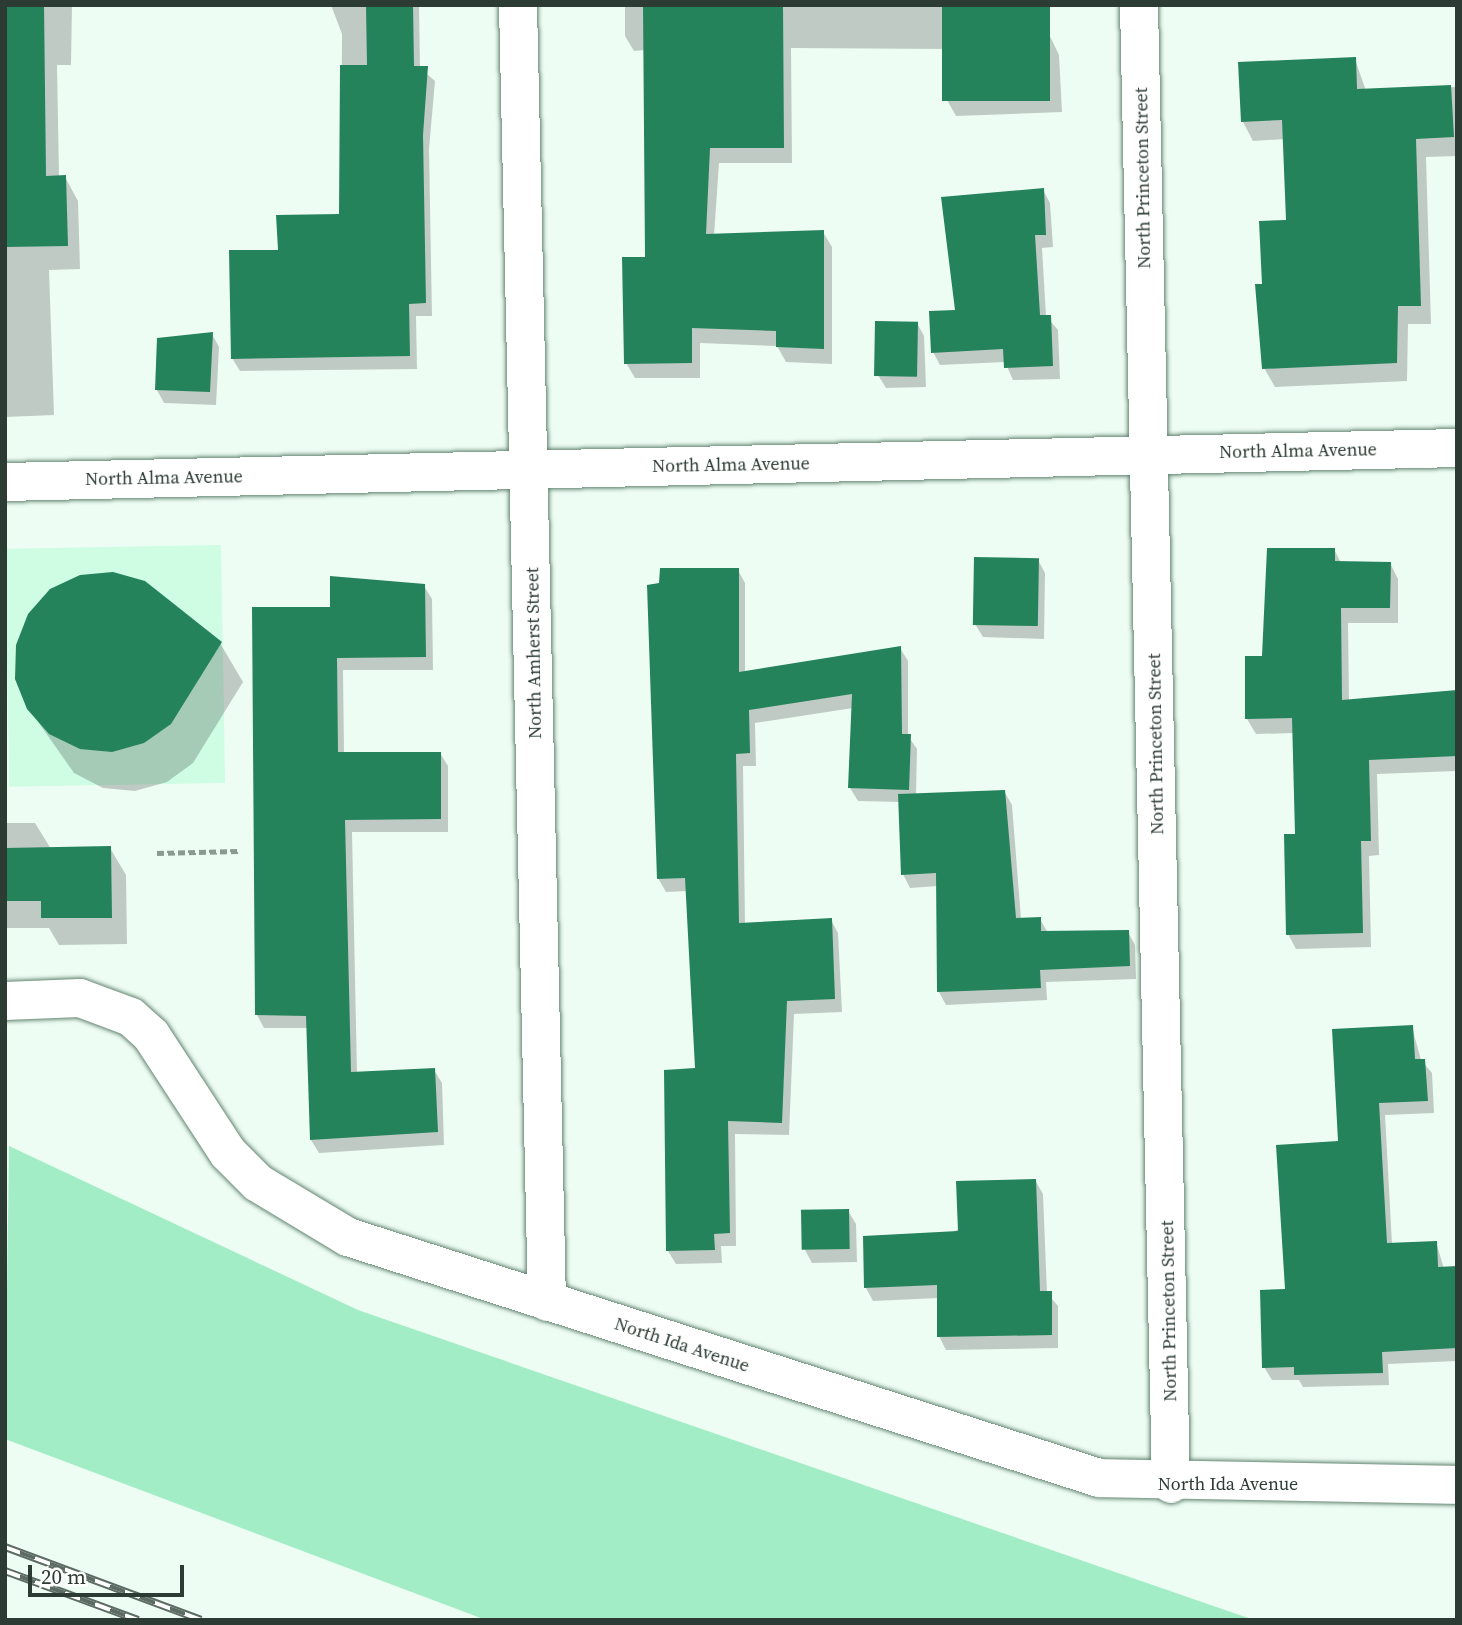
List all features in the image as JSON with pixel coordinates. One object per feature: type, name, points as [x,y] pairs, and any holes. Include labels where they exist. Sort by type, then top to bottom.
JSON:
[{"type":"street","name":"North Amherst Street","points":[[518,5],[547,1302]]},
{"type":"street","name":"North Princeton Street","points":[[1139,5],[1171,1484]]},
{"type":"street","name":"North Alma Avenue","points":[[5,482],[1457,448]]},
{"type":"street","name":"North Ida Avenue","points":[[5,1001],[80,998],[131,1017],[171,1062],[228,1153],[298,1212],[348,1237],[1099,1478],[1171,1484],[1457,1485]]},
{"type":"path","points":[[157,853],[238,851]]},
{"type":"shaded area","points":[[221,545],[225,783],[9,787],[5,549]]},
{"type":"shaded area","points":[[9,1146],[358,1310],[1254,1620],[486,1620],[5,1439]]},
{"type":"building","points":[[5,5],[44,5],[46,176],[66,175],[68,246],[5,247]]},
{"type":"building","points":[[366,5],[413,5],[414,66],[428,66],[423,135],[426,303],[409,304],[410,356],[231,359],[229,250],[278,250],[276,215],[339,214],[340,65],[367,65]]},
{"type":"building","points":[[643,5],[783,5],[784,148],[710,148],[706,234],[824,230],[824,349],[776,347],[776,331],[692,328],[692,363],[624,364],[622,257],[645,257]]},
{"type":"building","points":[[942,5],[1050,5],[1050,101],[942,101]]},
{"type":"building","points":[[1356,57],[1357,89],[1451,85],[1454,137],[1416,139],[1421,306],[1398,306],[1397,363],[1262,369],[1255,284],[1262,284],[1259,221],[1286,220],[1282,120],[1241,122],[1238,62]]},
{"type":"building","points":[[1044,188],[1046,235],[1035,235],[1040,315],[1051,315],[1053,366],[1004,368],[1003,349],[931,353],[929,311],[955,310],[941,197]]},
{"type":"building","points":[[875,321],[918,322],[917,377],[874,376]]},
{"type":"building","points":[[213,332],[210,392],[155,390],[157,338]]},
{"type":"building","points":[[1267,548],[1335,548],[1335,561],[1391,562],[1390,608],[1341,608],[1342,700],[1457,690],[1457,756],[1369,760],[1371,841],[1361,841],[1363,933],[1286,935],[1284,834],[1295,834],[1292,718],[1245,719],[1245,656],[1262,656]]},
{"type":"building","points":[[974,557],[1039,558],[1038,626],[973,625]]},
{"type":"building","points":[[660,568],[739,568],[739,672],[901,646],[902,734],[911,734],[909,790],[848,788],[852,694],[749,710],[750,753],[736,754],[739,923],[832,918],[835,999],[787,1001],[782,1123],[728,1121],[730,1233],[714,1234],[715,1250],[666,1251],[664,1070],[695,1068],[685,878],[657,879],[647,585],[659,583]]},
{"type":"building","points":[[113,572],[145,581],[222,642],[171,724],[144,743],[112,752],[80,749],[49,734],[27,709],[15,679],[16,645],[28,614],[50,589],[80,575]]},
{"type":"building","points":[[330,576],[425,584],[426,657],[337,658],[338,752],[441,752],[441,819],[345,820],[351,1072],[435,1068],[438,1132],[310,1140],[306,1016],[255,1015],[252,607],[330,607]]},
{"type":"building","points":[[1005,790],[1016,918],[1041,917],[1041,931],[1129,930],[1130,966],[1040,970],[1041,988],[937,992],[936,873],[901,875],[898,794]]},
{"type":"building","points":[[111,846],[112,918],[41,918],[41,901],[5,901],[5,848]]},
{"type":"building","points":[[1413,1025],[1415,1059],[1425,1059],[1428,1101],[1379,1103],[1387,1243],[1437,1241],[1438,1267],[1457,1266],[1457,1348],[1382,1352],[1383,1373],[1294,1375],[1294,1367],[1262,1368],[1260,1290],[1285,1289],[1276,1145],[1338,1141],[1332,1029]]},
{"type":"building","points":[[1036,1179],[1040,1291],[1052,1291],[1052,1335],[937,1337],[937,1285],[864,1288],[863,1236],[958,1231],[956,1181]]},
{"type":"building","points":[[849,1209],[850,1249],[802,1250],[801,1210]]},
{"type":"railway","points":[[5,1547],[201,1620]]},
{"type":"railway","points":[[5,1571],[138,1620]]}]
